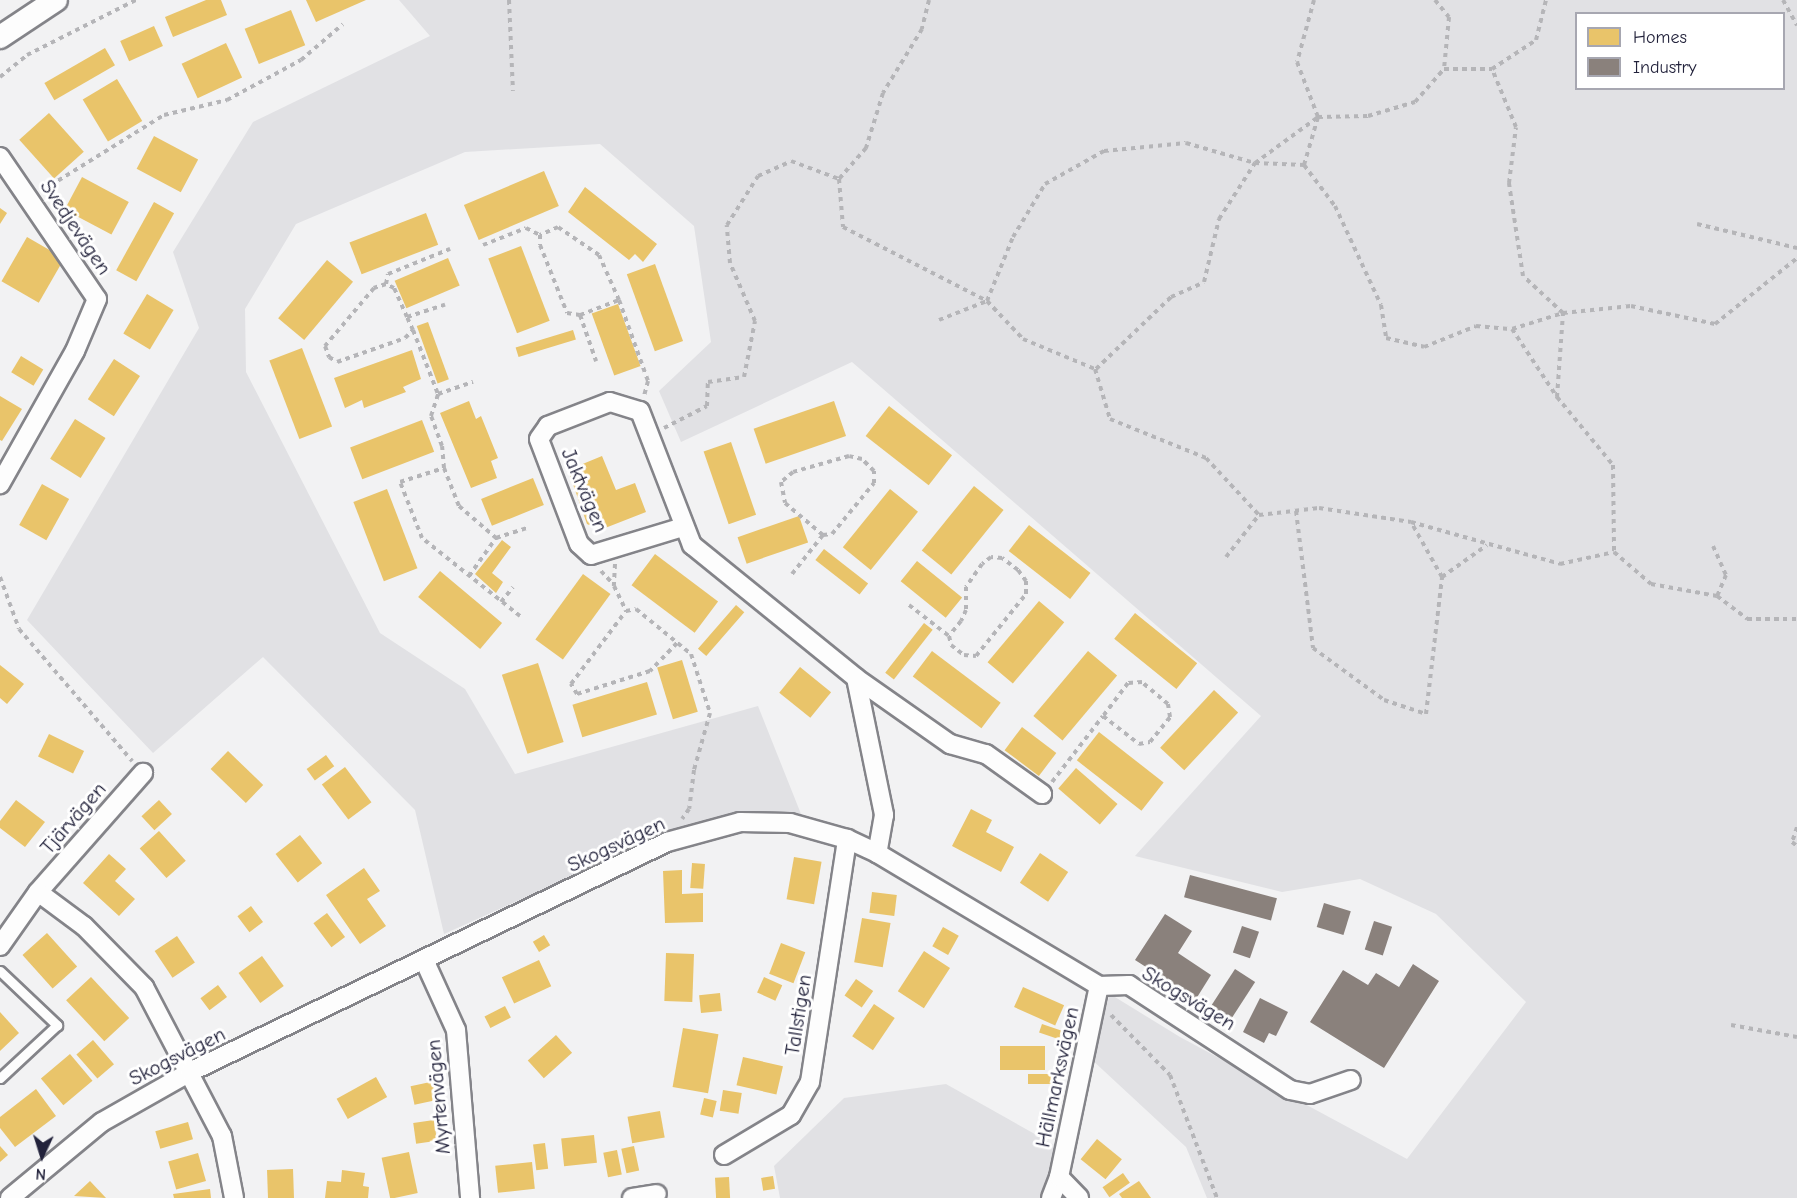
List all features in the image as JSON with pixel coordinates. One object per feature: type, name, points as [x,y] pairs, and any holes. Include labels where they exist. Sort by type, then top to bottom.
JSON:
[{"type":"street","points":[[0,37],[56,0]]},
{"type":"street","name":"Svedjevägen","points":[[0,157],[97,299],[75,351],[0,484]]},
{"type":"street","name":"Jaktvägen","points":[[640,411],[610,402],[548,426],[539,439],[579,544],[591,555],[683,526]]},
{"type":"street","points":[[640,411],[692,545],[743,590],[856,678],[950,744],[987,754],[1042,794]]},
{"type":"street","points":[[856,678],[884,814],[877,853]]},
{"type":"street","name":"Tjärvägen","points":[[0,946],[38,892],[143,773]]},
{"type":"street","name":"Skogsvägen","points":[[10,1198],[102,1122],[190,1072],[425,962],[667,842],[740,822],[790,823],[847,839],[877,853],[1097,993],[1129,984],[1290,1090],[1310,1094],[1351,1080]]},
{"type":"street","name":"Tallstigen","points":[[724,1155],[791,1115],[810,1082],[847,839]]},
{"type":"street","points":[[38,892],[84,926],[144,987],[222,1136],[234,1198]]},
{"type":"street","name":"Myrtenvägen","points":[[425,962],[456,1030],[470,1198]]},
{"type":"street","name":"Hällmarksvägen","points":[[1051,1198],[1059,1177],[1097,993]]},
{"type":"street","name":"Hällmarksvägen","points":[[1059,1177],[1079,1198]]},
{"type":"street","points":[[632,1198],[657,1194]]},
{"type":"lane","points":[[0,971],[57,1025],[0,1078]]},
{"type":"path","points":[[0,77],[27,55],[136,0]]},
{"type":"path","points":[[508,0],[513,92]]},
{"type":"path","points":[[929,0],[922,29],[883,93],[866,148],[839,180],[843,227],[987,301],[1023,339],[1095,369]]},
{"type":"path","points":[[1304,165],[1318,117],[1298,62],[1314,0]]},
{"type":"path","points":[[1095,369],[1171,297],[1204,282],[1219,219],[1255,164],[1318,117],[1368,117],[1415,102],[1444,69],[1449,17],[1436,0]]},
{"type":"path","points":[[1444,69],[1492,69],[1536,40],[1546,0]]},
{"type":"path","points":[[1783,0],[1797,25]]},
{"type":"path","points":[[31,200],[64,174],[164,115],[226,100],[301,60],[343,24]]},
{"type":"path","points":[[1492,69],[1516,127],[1509,183],[1523,276],[1563,313]]},
{"type":"path","points":[[939,320],[987,301],[1012,237],[1045,184],[1104,151],[1186,143],[1255,164],[1304,165]]},
{"type":"path","points":[[649,436],[707,406],[708,382],[744,377],[755,321],[730,263],[727,225],[758,176],[791,161],[839,180]]},
{"type":"path","points":[[1304,165],[1335,206],[1381,305],[1386,338],[1424,347],[1476,326],[1512,329],[1563,313],[1631,306],[1715,324],[1797,258]]},
{"type":"path","points":[[1697,224],[1797,248]]},
{"type":"path","points":[[483,245],[526,228],[540,234],[558,227],[599,255],[619,300],[648,381],[640,411]]},
{"type":"path","points":[[540,234],[540,245],[567,313],[580,315],[619,300]]},
{"type":"path","points":[[386,284],[388,274],[450,249]]},
{"type":"path","points":[[413,330],[405,338],[337,362],[328,357],[325,346],[374,288],[386,284],[394,288],[413,330],[438,394],[431,416],[442,446],[444,468],[459,506],[496,537]]},
{"type":"path","points":[[407,317],[445,305]]},
{"type":"path","points":[[1557,398],[1563,313]]},
{"type":"path","points":[[580,315],[596,361]]},
{"type":"path","points":[[1512,329],[1557,398],[1613,465],[1614,552],[1651,584],[1717,596],[1747,620],[1797,619]]},
{"type":"path","points":[[1095,369],[1110,419],[1206,458],[1259,514]]},
{"type":"path","points":[[438,394],[473,382]]},
{"type":"path","points":[[792,574],[823,535],[832,534],[874,483],[874,471],[862,459],[849,456],[793,472],[781,482],[780,493],[785,502],[823,535]]},
{"type":"path","points":[[444,468],[399,482],[422,538],[520,616]]},
{"type":"path","points":[[1226,557],[1259,514],[1319,508],[1411,522],[1560,564],[1614,552]]},
{"type":"path","points":[[1296,511],[1313,648],[1384,700],[1425,714],[1442,577],[1411,522]]},
{"type":"path","points":[[469,576],[496,537],[526,528]]},
{"type":"path","points":[[1442,577],[1487,545]]},
{"type":"path","points":[[1713,546],[1726,575],[1717,596]]},
{"type":"path","points":[[610,549],[615,562],[614,586],[626,611]]},
{"type":"path","points":[[909,605],[949,636],[951,645],[964,655],[976,656],[1026,594],[1026,581],[1018,570],[1002,558],[992,557],[982,564],[966,587],[966,610],[961,621],[949,636]]},
{"type":"path","points":[[0,577],[19,629],[143,773]]},
{"type":"path","points":[[501,602],[513,587]]},
{"type":"path","points":[[667,842],[689,809],[694,770],[710,713],[691,654],[636,609],[626,611],[571,684],[577,694],[650,671],[677,643]]},
{"type":"path","points":[[1042,794],[1128,683],[1142,682],[1168,704],[1170,717],[1150,742],[1139,744],[1103,716]]},
{"type":"path","points":[[1797,827],[1792,842],[1797,846]]},
{"type":"path","points":[[1097,993],[1170,1075],[1217,1198]]},
{"type":"path","points":[[1731,1025],[1797,1037]]},
{"type":"shaded area","points":[[399,0],[1797,0],[1797,1198],[1207,1198],[1186,1147],[1090,1058],[1110,994],[1180,1037],[1407,1159],[1526,1002],[1436,914],[1360,879],[1282,892],[1135,856],[1261,716],[852,362],[681,442],[659,391],[711,342],[694,226],[600,144],[465,152],[296,224],[245,309],[246,372],[380,633],[465,689],[515,774],[758,706],[801,814],[742,811],[659,837],[444,934],[415,810],[263,657],[153,753],[27,620],[199,328],[173,252],[253,122],[430,36]]},
{"type":"shaded area","points":[[946,1084],[1058,1147],[1040,1198],[780,1198],[774,1166],[844,1098]]},
{"type":"building: Homes","points":[[206,0],[221,0],[227,15],[173,37],[165,17]]},
{"type":"building: Homes","points":[[306,0],[366,0],[316,22]]},
{"type":"building: Homes","points":[[291,10],[305,45],[259,64],[245,29]]},
{"type":"building: Homes","points":[[154,26],[163,46],[129,61],[120,41]]},
{"type":"building: Homes","points":[[226,43],[242,77],[198,98],[182,64]]},
{"type":"building: Homes","points":[[105,48],[115,65],[54,100],[44,83]]},
{"type":"building: Homes","points":[[117,79],[142,121],[108,142],[83,100]]},
{"type":"building: Homes","points":[[49,113],[84,152],[54,178],[19,140]]},
{"type":"building: Homes","points":[[154,136],[198,159],[181,192],[137,169]]},
{"type":"building: Homes","points":[[544,171],[559,206],[479,240],[464,205]]},
{"type":"building: Homes","points":[[82,177],[129,202],[111,235],[65,210]]},
{"type":"building: Homes","points":[[585,187],[657,244],[643,262],[635,254],[629,260],[568,212]]},
{"type":"building: Homes","points":[[154,202],[174,213],[136,281],[116,270]]},
{"type":"building: Homes","points":[[0,208],[7,213],[0,224]]},
{"type":"building: Homes","points":[[426,213],[438,245],[362,274],[349,242]]},
{"type":"building: Homes","points":[[27,237],[64,258],[39,303],[2,281]]},
{"type":"building: Homes","points":[[521,246],[550,321],[517,333],[488,259]]},
{"type":"building: Homes","points":[[448,258],[460,286],[406,308],[395,281]]},
{"type":"building: Homes","points":[[327,260],[353,282],[304,340],[278,318]]},
{"type":"building: Homes","points":[[655,264],[683,341],[655,351],[627,274]]},
{"type":"building: Homes","points":[[147,294],[174,310],[150,349],[123,333]]},
{"type":"building: Homes","points":[[618,304],[641,366],[614,376],[592,314]]},
{"type":"building: Homes","points":[[428,322],[449,379],[438,383],[417,326]]},
{"type":"building: Homes","points":[[573,330],[576,340],[519,357],[516,348]]},
{"type":"building: Homes","points":[[302,348],[332,426],[299,439],[269,361]]},
{"type":"building: Homes","points":[[412,350],[421,379],[403,387],[406,392],[364,408],[362,400],[345,408],[334,378]]},
{"type":"building: Homes","points":[[21,356],[43,369],[34,386],[11,372]]},
{"type":"building: Homes","points":[[114,359],[140,376],[114,416],[88,399]]},
{"type":"building: Homes","points":[[0,396],[22,409],[2,441],[0,440]]},
{"type":"building: Homes","points":[[469,401],[476,419],[481,416],[498,458],[491,461],[497,478],[471,488],[440,413]]},
{"type":"building: Homes","points":[[834,401],[846,436],[766,464],[754,429]]},
{"type":"building: Homes","points":[[889,406],[952,455],[929,485],[866,436]]},
{"type":"building: Homes","points":[[75,419],[106,438],[81,478],[50,459]]},
{"type":"building: Homes","points":[[422,420],[434,452],[362,479],[350,448]]},
{"type":"building: Homes","points":[[731,442],[756,515],[729,524],[704,451]]},
{"type":"building: Homes","points":[[602,456],[616,490],[635,483],[646,512],[600,530],[587,524],[568,470]]},
{"type":"building: Homes","points":[[533,478],[544,505],[492,526],[481,499]]},
{"type":"building: Homes","points":[[42,484],[69,499],[46,540],[19,525]]},
{"type":"building: Homes","points":[[974,486],[1004,510],[951,574],[922,551]]},
{"type":"building: Homes","points":[[387,489],[417,568],[384,581],[353,502]]},
{"type":"building: Homes","points":[[890,489],[918,512],[871,570],[843,547]]},
{"type":"building: Homes","points":[[799,516],[808,542],[747,564],[738,537]]},
{"type":"building: Homes","points":[[1029,525],[1090,573],[1070,599],[1009,551]]},
{"type":"building: Homes","points":[[502,540],[511,547],[492,573],[503,582],[496,593],[475,574]]},
{"type":"building: Homes","points":[[824,549],[868,583],[860,595],[815,560]]},
{"type":"building: Homes","points":[[655,554],[718,602],[695,633],[632,585]]},
{"type":"building: Homes","points":[[917,561],[962,598],[946,618],[901,581]]},
{"type":"building: Homes","points":[[440,571],[502,623],[480,649],[418,597]]},
{"type":"building: Homes","points":[[583,574],[611,594],[563,660],[535,640]]},
{"type":"building: Homes","points":[[1039,601],[1064,622],[1013,683],[988,662]]},
{"type":"building: Homes","points":[[736,605],[744,612],[706,656],[698,649]]},
{"type":"building: Homes","points":[[1135,613],[1197,663],[1176,689],[1114,639]]},
{"type":"building: Homes","points":[[924,623],[933,630],[894,679],[885,673]]},
{"type":"building: Homes","points":[[932,651],[1001,703],[981,728],[913,677]]},
{"type":"building: Homes","points":[[1088,651],[1117,675],[1062,741],[1033,716]]},
{"type":"building: Homes","points":[[682,660],[698,712],[673,719],[657,668]]},
{"type":"building: Homes","points":[[538,663],[564,742],[528,754],[502,675]]},
{"type":"building: Homes","points":[[0,665],[24,684],[7,704],[0,698]]},
{"type":"building: Homes","points":[[800,667],[831,692],[810,718],[779,693]]},
{"type":"building: Homes","points":[[647,682],[657,715],[582,737],[572,705]]},
{"type":"building: Homes","points":[[1214,690],[1238,713],[1184,770],[1160,748]]},
{"type":"building: Homes","points":[[1022,727],[1056,753],[1039,776],[1005,750]]},
{"type":"building: Homes","points":[[1099,732],[1164,782],[1141,811],[1077,760]]},
{"type":"building: Homes","points":[[49,734],[84,751],[73,774],[38,756]]},
{"type":"building: Homes","points":[[228,751],[263,785],[246,803],[211,769]]},
{"type":"building: Homes","points":[[326,755],[334,766],[315,780],[307,769]]},
{"type":"building: Homes","points":[[345,767],[371,802],[348,820],[322,784]]},
{"type":"building: Homes","points":[[1076,768],[1118,804],[1100,824],[1058,788]]},
{"type":"building: Homes","points":[[16,800],[45,822],[25,847],[0,828],[0,821]]},
{"type":"building: Homes","points":[[159,800],[172,814],[154,830],[141,816]]},
{"type":"building: Homes","points":[[971,809],[992,820],[986,832],[1014,847],[1001,872],[952,846]]},
{"type":"building: Homes","points":[[159,831],[186,861],[166,878],[140,848]]},
{"type":"building: Homes","points":[[300,835],[322,863],[298,882],[276,854]]},
{"type":"building: Homes","points":[[1040,853],[1068,872],[1048,902],[1020,883]]},
{"type":"building: Homes","points":[[109,854],[126,869],[115,881],[135,899],[119,916],[83,883]]},
{"type":"building: Homes","points":[[794,857],[822,862],[814,904],[787,899]]},
{"type":"building: Homes","points":[[692,863],[705,864],[703,889],[690,888]]},
{"type":"building: Homes","points":[[364,868],[380,891],[367,899],[386,926],[360,944],[326,895]]},
{"type":"building: Homes","points":[[682,870],[682,894],[703,893],[703,922],[665,923],[663,871]]},
{"type":"building: Homes","points":[[872,892],[897,895],[894,916],[869,913]]},
{"type":"building: Homes","points":[[251,906],[263,922],[249,932],[237,916]]},
{"type":"building: Homes","points":[[327,913],[345,937],[331,947],[313,923]]},
{"type":"building: Homes","points":[[862,918],[891,923],[883,967],[854,962]]},
{"type":"building: Homes","points":[[943,927],[959,936],[948,955],[932,946]]},
{"type":"building: Homes","points":[[47,933],[77,966],[53,989],[22,955]]},
{"type":"building: Homes","points":[[544,935],[550,945],[539,952],[533,942]]},
{"type":"building: Homes","points":[[177,936],[195,963],[173,978],[155,951]]},
{"type":"building: Homes","points":[[781,943],[805,952],[793,983],[769,974]]},
{"type":"building: Homes","points":[[924,951],[950,968],[924,1008],[898,991]]},
{"type":"building: Homes","points":[[666,953],[694,954],[692,1002],[664,1001]]},
{"type":"building: Homes","points":[[262,956],[284,986],[260,1003],[239,973]]},
{"type":"building: Homes","points":[[539,960],[551,986],[514,1004],[502,977]]},
{"type":"building: Homes","points":[[91,977],[129,1018],[104,1041],[66,1000]]},
{"type":"building: Homes","points":[[764,977],[782,985],[775,1001],[757,993]]},
{"type":"building: Homes","points":[[856,979],[873,991],[862,1007],[845,995]]},
{"type":"building: Homes","points":[[218,985],[227,997],[209,1010],[200,998]]},
{"type":"building: Homes","points":[[1023,987],[1064,1005],[1055,1025],[1014,1007]]},
{"type":"building: Homes","points":[[720,993],[722,1011],[701,1013],[699,995]]},
{"type":"building: Homes","points":[[874,1004],[895,1018],[873,1050],[852,1036]]},
{"type":"building: Homes","points":[[505,1006],[511,1018],[490,1028],[485,1016]]},
{"type":"building: Homes","points":[[0,1012],[19,1033],[0,1051]]},
{"type":"building: Homes","points":[[1042,1024],[1062,1031],[1059,1039],[1039,1033]]},
{"type":"building: Homes","points":[[683,1028],[718,1034],[708,1093],[673,1087]]},
{"type":"building: Homes","points":[[556,1035],[572,1053],[544,1078],[528,1060]]},
{"type":"building: Homes","points":[[93,1040],[114,1064],[97,1079],[76,1054]]},
{"type":"building: Homes","points":[[1000,1046],[1045,1046],[1045,1070],[1000,1070]]},
{"type":"building: Homes","points":[[70,1054],[92,1081],[63,1105],[41,1078]]},
{"type":"building: Homes","points":[[743,1057],[783,1066],[776,1094],[736,1085]]},
{"type":"building: Homes","points":[[1028,1074],[1051,1074],[1051,1084],[1028,1084]]},
{"type":"building: Homes","points":[[376,1077],[387,1097],[348,1119],[337,1099]]},
{"type":"building: Homes","points":[[435,1081],[439,1100],[414,1105],[411,1086]]},
{"type":"building: Homes","points":[[36,1089],[56,1116],[15,1147],[0,1128],[0,1117]]},
{"type":"building: Homes","points":[[723,1090],[742,1093],[738,1114],[720,1111]]},
{"type":"building: Homes","points":[[704,1098],[717,1101],[713,1117],[700,1115]]},
{"type":"building: Homes","points":[[660,1111],[665,1138],[632,1143],[628,1117]]},
{"type":"building: Homes","points":[[434,1120],[437,1141],[416,1144],[413,1123]]},
{"type":"building: Homes","points":[[188,1122],[193,1139],[160,1149],[155,1131]]},
{"type":"building: Homes","points":[[594,1135],[597,1163],[564,1166],[561,1138]]},
{"type":"building: Homes","points":[[1097,1139],[1122,1159],[1106,1179],[1081,1159]]},
{"type":"building: Homes","points":[[545,1143],[548,1169],[536,1170],[533,1144]]},
{"type":"building: Homes","points":[[0,1146],[8,1155],[0,1162]]},
{"type":"building: Homes","points":[[634,1146],[639,1170],[626,1173],[621,1149]]},
{"type":"building: Homes","points":[[617,1150],[622,1175],[608,1177],[603,1153]]},
{"type":"building: Homes","points":[[409,1152],[418,1193],[390,1198],[382,1158]]},
{"type":"building: Homes","points":[[198,1153],[206,1181],[176,1189],[168,1162]]},
{"type":"building: Homes","points":[[532,1162],[535,1189],[498,1193],[495,1166]]},
{"type":"building: Homes","points":[[293,1169],[294,1198],[268,1198],[267,1170]]},
{"type":"building: Homes","points":[[342,1170],[365,1173],[363,1186],[369,1187],[368,1198],[325,1198],[327,1181],[341,1182]]},
{"type":"building: Homes","points":[[1123,1173],[1130,1183],[1109,1197],[1103,1187]]},
{"type":"building: Homes","points":[[773,1176],[775,1189],[763,1191],[761,1178]]},
{"type":"building: Homes","points":[[729,1177],[730,1198],[716,1198],[715,1178]]},
{"type":"building: Homes","points":[[90,1181],[106,1198],[74,1196]]},
{"type":"building: Homes","points":[[1139,1181],[1151,1198],[1122,1198],[1119,1194]]},
{"type":"building: Homes","points":[[210,1189],[211,1198],[174,1198],[173,1194]]},
{"type":"building: Industry","points":[[1190,875],[1277,898],[1271,921],[1184,897]]},
{"type":"building: Industry","points":[[1324,903],[1351,911],[1343,935],[1317,927]]},
{"type":"building: Industry","points":[[1165,914],[1192,931],[1178,953],[1211,975],[1196,999],[1135,960]]},
{"type":"building: Industry","points":[[1374,921],[1392,927],[1383,955],[1365,950]]},
{"type":"building: Industry","points":[[1242,926],[1259,932],[1250,958],[1233,952]]},
{"type":"building: Industry","points":[[1413,964],[1439,981],[1384,1068],[1310,1022],[1343,970],[1368,985],[1376,973],[1399,987]]},
{"type":"building: Industry","points":[[1235,969],[1255,982],[1228,1024],[1208,1011]]},
{"type":"building: Industry","points":[[1260,998],[1288,1012],[1276,1036],[1269,1033],[1264,1043],[1243,1032]]}]
